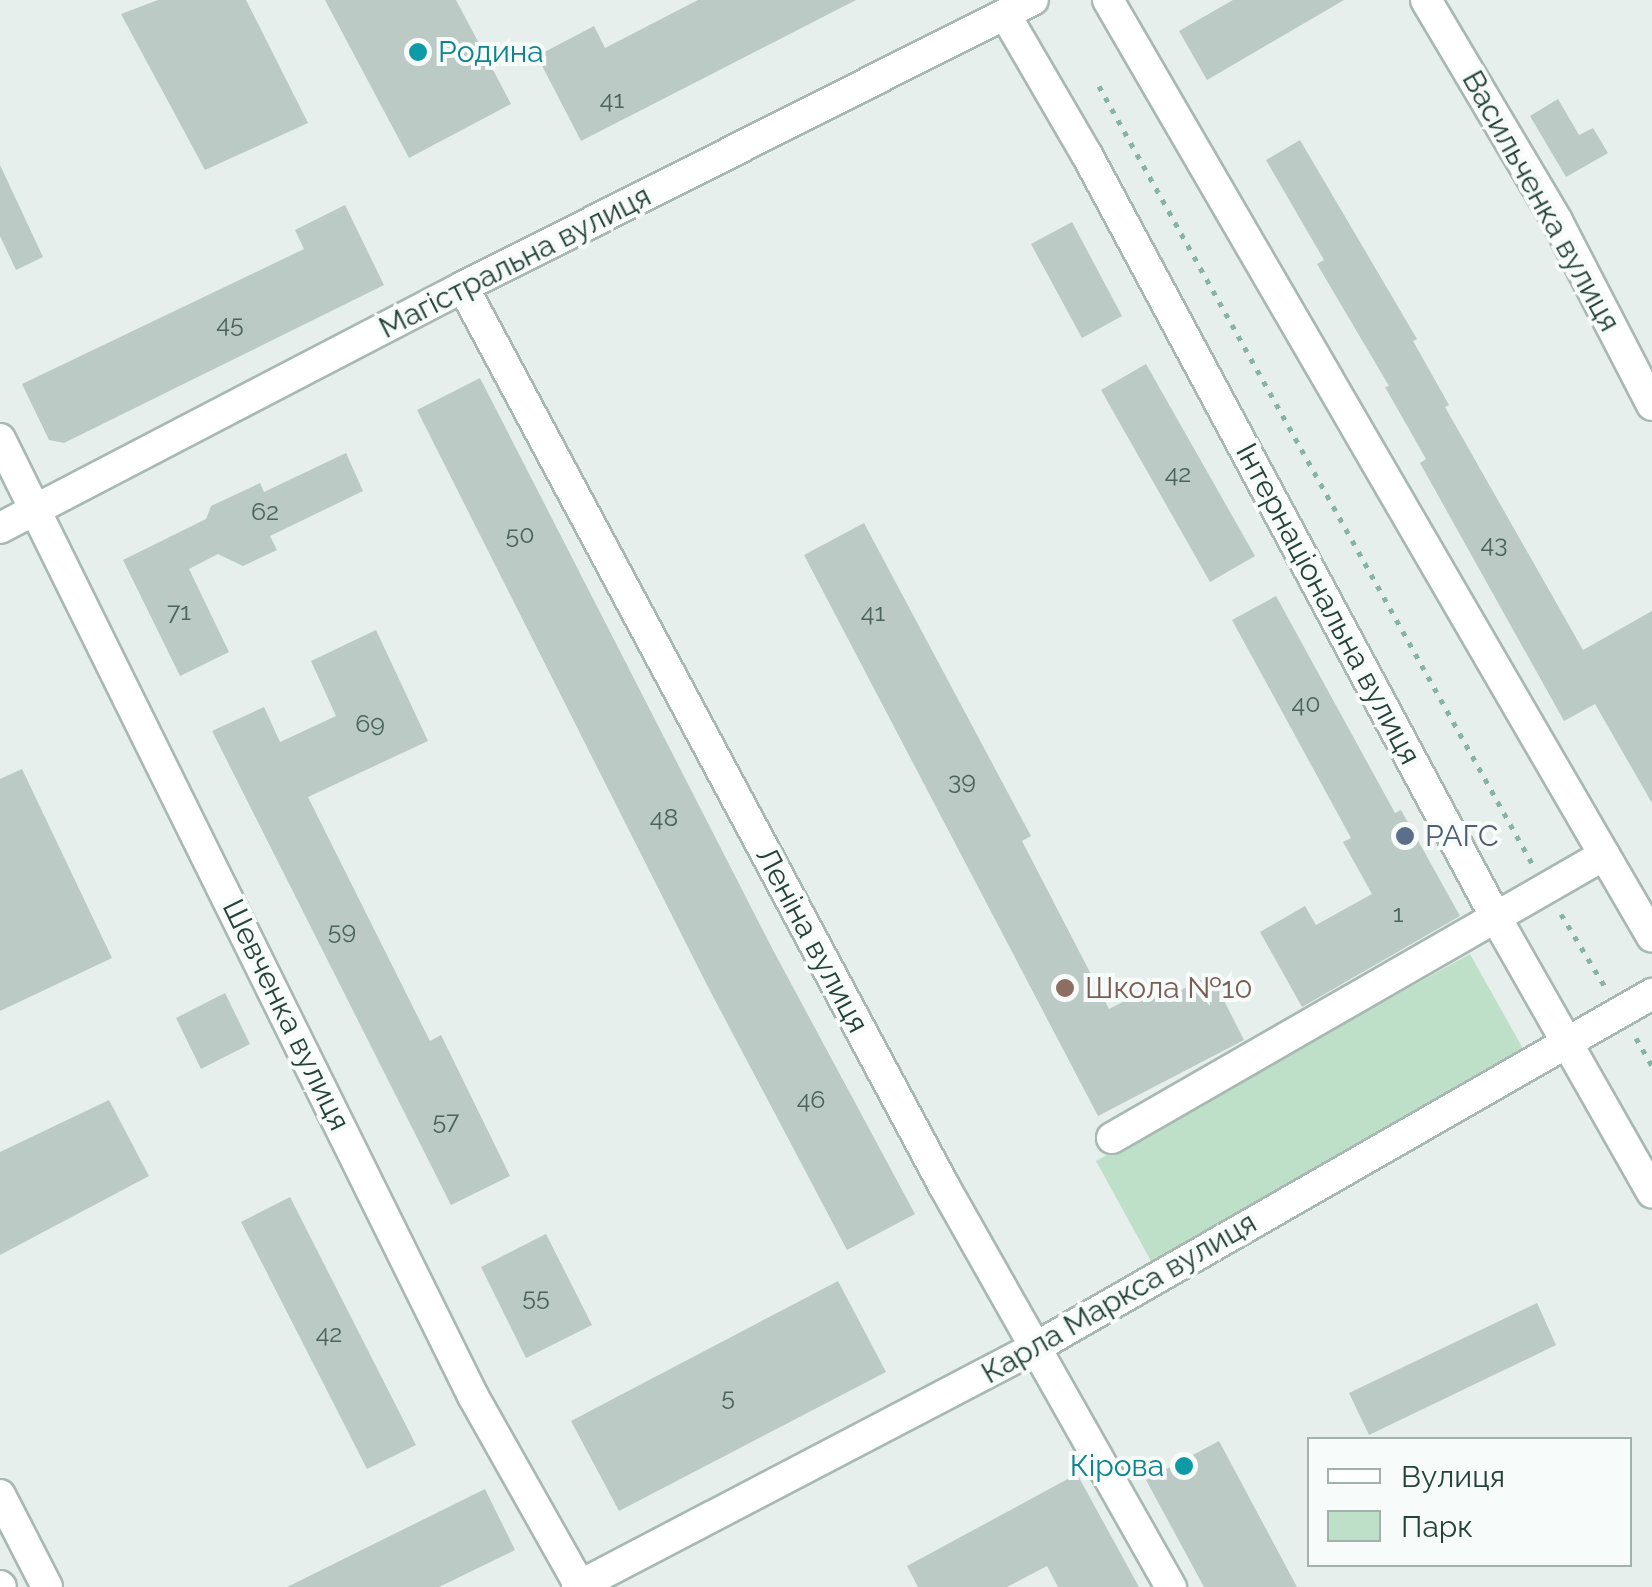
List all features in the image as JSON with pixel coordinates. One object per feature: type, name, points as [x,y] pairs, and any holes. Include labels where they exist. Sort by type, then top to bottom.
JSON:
[{"type":"street","name":"Магістральна вулиця","points":[[0,528],[464,287],[1033,0]]},
{"type":"street","points":[[1108,0],[1652,937]]},
{"type":"street","name":"Васильченка вулиця","points":[[1426,0],[1558,222],[1652,405]]},
{"type":"street","name":"Інтернаціональна вулиця","points":[[1006,16],[1087,155],[1496,916],[1652,1192]]},
{"type":"street","name":"Леніна вулиця","points":[[464,287],[934,1168],[1171,1587]]},
{"type":"street","name":"Шевченка вулиця","points":[[0,440],[473,1396],[579,1586]]},
{"type":"street","points":[[1112,1138],[1604,855]]},
{"type":"street","name":"Карла Маркса вулиця","points":[[579,1586],[1038,1346],[1652,994]]},
{"type":"street","points":[[0,1495],[47,1587]]},
{"type":"path","points":[[1100,86],[1544,887],[1652,1066]]},
{"type":"green space","points":[[1470,954],[1526,1054],[1151,1261],[1096,1161]]},
{"type":"building","points":[[158,0],[246,0],[308,123],[205,170],[121,14]]},
{"type":"building","name":"Родина","points":[[325,0],[456,0],[511,104],[409,158]]},
{"type":"building","points":[[698,0],[856,0],[581,141],[537,56],[594,26],[605,48]]},
{"type":"building","points":[[1233,0],[1344,0],[1207,80],[1179,31]]},
{"type":"building","points":[[1558,99],[1579,135],[1593,128],[1608,153],[1566,177],[1530,116]]},
{"type":"building","points":[[1300,140],[1417,339],[1413,341],[1449,405],[1445,407],[1583,650],[1652,611],[1652,803],[1595,704],[1564,721],[1420,463],[1426,459],[1385,387],[1389,386],[1317,264],[1324,260],[1266,160]]},
{"type":"building","points":[[0,165],[43,257],[16,270],[0,236]]},
{"type":"building","points":[[345,205],[384,285],[64,443],[49,440],[22,384],[304,249],[295,230]]},
{"type":"building","points":[[1072,222],[1122,316],[1082,338],[1031,244]]},
{"type":"building","points":[[1146,364],[1255,556],[1210,582],[1101,390]]},
{"type":"building","points":[[480,378],[773,950],[915,1214],[847,1250],[707,985],[417,410]]},
{"type":"building","points":[[346,453],[363,491],[270,536],[277,550],[243,566],[218,554],[189,569],[229,652],[180,676],[123,560],[206,519],[211,506],[260,483],[264,492]]},
{"type":"building","points":[[864,523],[1031,836],[1022,841],[1109,1009],[1164,981],[1171,995],[1211,975],[1244,1040],[1098,1116],[804,555]]},
{"type":"building","points":[[1276,596],[1395,813],[1401,810],[1460,916],[1302,1007],[1260,932],[1305,906],[1316,925],[1372,894],[1343,842],[1351,838],[1232,620]]},
{"type":"building","points":[[376,630],[428,741],[308,797],[430,1041],[441,1035],[510,1176],[451,1205],[212,731],[264,707],[280,742],[336,716],[311,661]]},
{"type":"building","points":[[22,769],[112,958],[0,1011],[0,779]]},
{"type":"building","points":[[225,993],[250,1044],[201,1069],[176,1018]]},
{"type":"building","points":[[109,1100],[149,1176],[0,1255],[0,1152]]},
{"type":"building","points":[[290,1197],[416,1445],[367,1469],[241,1222]]},
{"type":"building","points":[[546,1234],[592,1325],[526,1358],[481,1267]]},
{"type":"building","points":[[838,1281],[886,1372],[619,1511],[571,1421]]},
{"type":"building","points":[[1537,1303],[1556,1345],[1369,1435],[1349,1393]]},
{"type":"building","points":[[1219,1441],[1297,1587],[1204,1587],[1146,1480]]},
{"type":"building","points":[[1077,1474],[1139,1587],[1058,1587],[1047,1566],[1007,1587],[918,1587],[907,1566]]},
{"type":"building","points":[[485,1489],[515,1550],[439,1587],[287,1587]]},
{"type":"place","name":"Родина","points":[[418,52]]},
{"type":"place","name":"РАГС","points":[[1405,836]]},
{"type":"place","name":"Школа №10","points":[[1065,988]]},
{"type":"place","name":"Кірова","points":[[1184,1466]]}]
